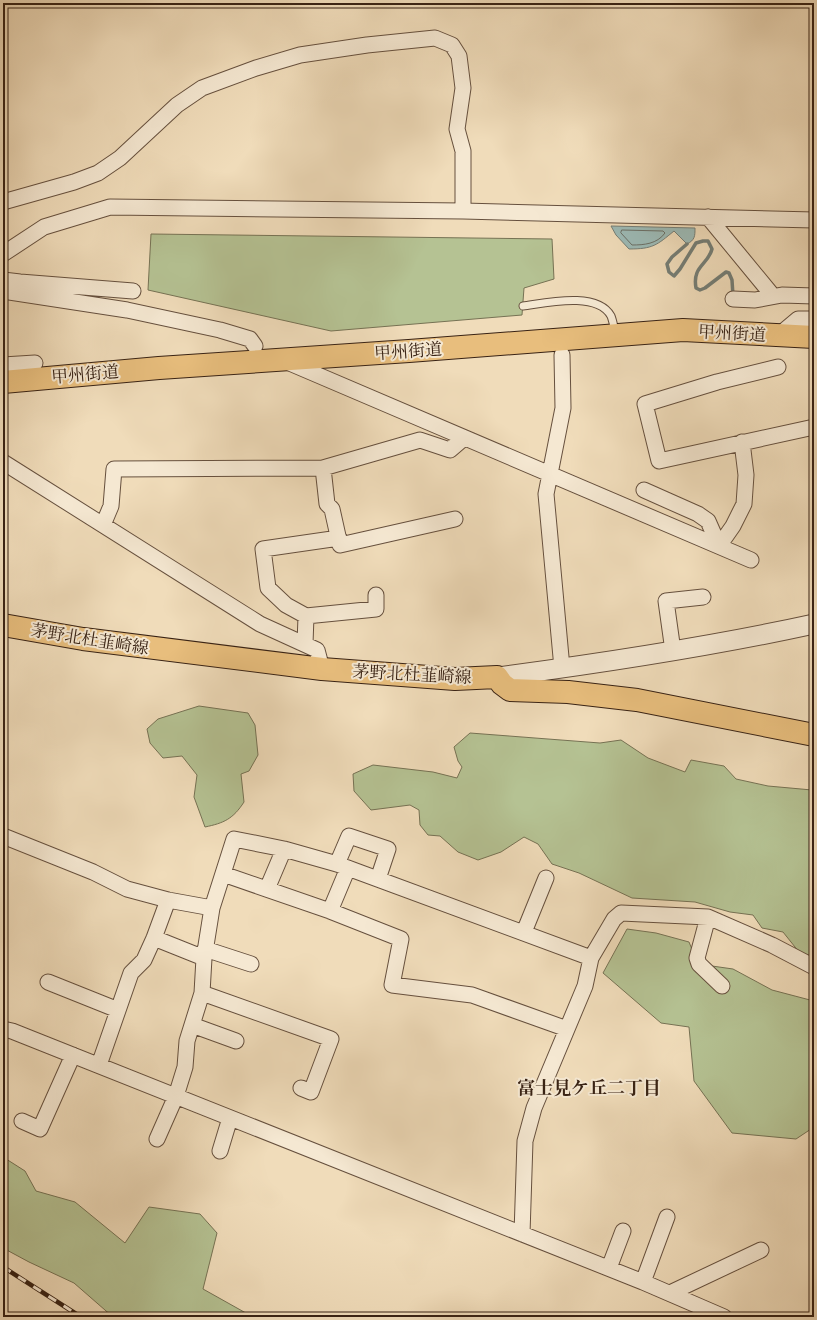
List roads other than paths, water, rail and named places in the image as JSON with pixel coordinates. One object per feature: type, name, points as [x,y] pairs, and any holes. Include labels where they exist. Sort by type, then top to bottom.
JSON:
[{"type":"main road","name":"甲州街道","points":[[3,382],[159,368],[683,330],[814,337]]},
{"type":"main road","name":"茅野北杜韮崎線","points":[[3,625],[83,639],[322,669],[455,679],[497,677]]},
{"type":"main road","points":[[497,677],[502,684],[510,690],[568,692],[637,700],[814,735]]},
{"type":"street","points":[[3,202],[74,182],[98,173],[120,158],[178,105],[202,88],[256,68],[300,55],[367,45],[435,38],[452,45],[459,56],[463,88],[457,129],[463,151],[463,211]]},
{"type":"street","points":[[3,254],[44,227],[110,207],[463,211],[814,220]]},
{"type":"street","points":[[708,217],[773,296]]},
{"type":"street","points":[[3,280],[133,291]]},
{"type":"street","points":[[3,291],[142,313],[220,330],[250,339],[255,346]]},
{"type":"street","points":[[733,299],[755,300],[782,295],[814,296]]},
{"type":"street","points":[[779,335],[798,319],[814,319]]},
{"type":"street","points":[[562,355],[563,408],[551,475],[546,494],[562,668]]},
{"type":"street","points":[[281,360],[751,560]]},
{"type":"street","points":[[3,365],[35,363]]},
{"type":"street","points":[[778,367],[717,382],[645,404],[659,461],[814,426]]},
{"type":"street","points":[[103,525],[111,506],[114,469],[323,468],[420,440],[450,450],[464,438]]},
{"type":"street","points":[[719,546],[733,526],[744,504],[746,475],[742,442]]},
{"type":"street","points":[[3,462],[260,624],[316,650],[322,669]]},
{"type":"street","points":[[323,468],[327,504],[332,509],[340,545],[455,519]]},
{"type":"street","points":[[644,490],[698,514],[708,521],[719,546]]},
{"type":"street","points":[[339,538],[263,549],[268,588],[286,604],[306,616],[376,609],[376,595]]},
{"type":"street","points":[[673,651],[666,601],[703,597]]},
{"type":"street","points":[[305,644],[306,616]]},
{"type":"street","points":[[497,677],[753,638],[814,624]]},
{"type":"street","points":[[3,836],[93,872],[127,888],[168,900],[212,908]]},
{"type":"street","points":[[330,911],[343,866],[349,836],[388,849],[378,879]]},
{"type":"street","points":[[157,1139],[176,1096],[185,1066],[187,1041],[202,993],[205,953],[212,908],[234,839],[284,849],[343,866],[591,958]]},
{"type":"street","points":[[267,889],[284,849]]},
{"type":"street","points":[[223,874],[330,911],[401,939],[392,985],[472,995],[567,1029]]},
{"type":"street","points":[[524,932],[546,878]]},
{"type":"street","points":[[99,1065],[131,973],[144,960],[168,900]]},
{"type":"street","points":[[522,1234],[525,1141],[534,1108],[585,986],[591,958],[614,919],[621,913],[708,917],[772,945],[814,967]]},
{"type":"street","points":[[708,917],[696,958],[699,964],[722,986]]},
{"type":"street","points":[[154,938],[205,953],[251,964]]},
{"type":"street","points":[[48,982],[118,1010]]},
{"type":"street","points":[[202,993],[331,1040],[311,1092],[301,1088]]},
{"type":"street","points":[[192,1025],[236,1041]]},
{"type":"street","points":[[3,1028],[609,1268],[724,1317]]},
{"type":"street","points":[[22,1121],[40,1129],[73,1055]]},
{"type":"street","points":[[220,1151],[230,1118]]},
{"type":"street","points":[[643,1282],[667,1217]]},
{"type":"street","points":[[609,1268],[623,1230]]},
{"type":"street","points":[[670,1294],[761,1250]]},
{"type":"lane","points":[[523,306],[577,300],[598,304],[610,315],[616,335]]},
{"type":"water","points":[[611,226],[695,228],[695,233],[694,238],[687,244],[674,231],[663,240],[649,247],[629,249],[616,235]]},
{"type":"waterway","points":[[687,244],[672,257],[667,264],[669,272],[674,276],[696,243],[708,241],[712,249],[707,259],[698,270],[695,281],[696,288],[700,290],[705,288],[726,272],[729,273],[732,280],[733,296]]},
{"type":"railway","points":[[3,1267],[81,1317]]},
{"type":"district","name":"富士見ケ丘二丁目","points":[[589,1088]]}]
